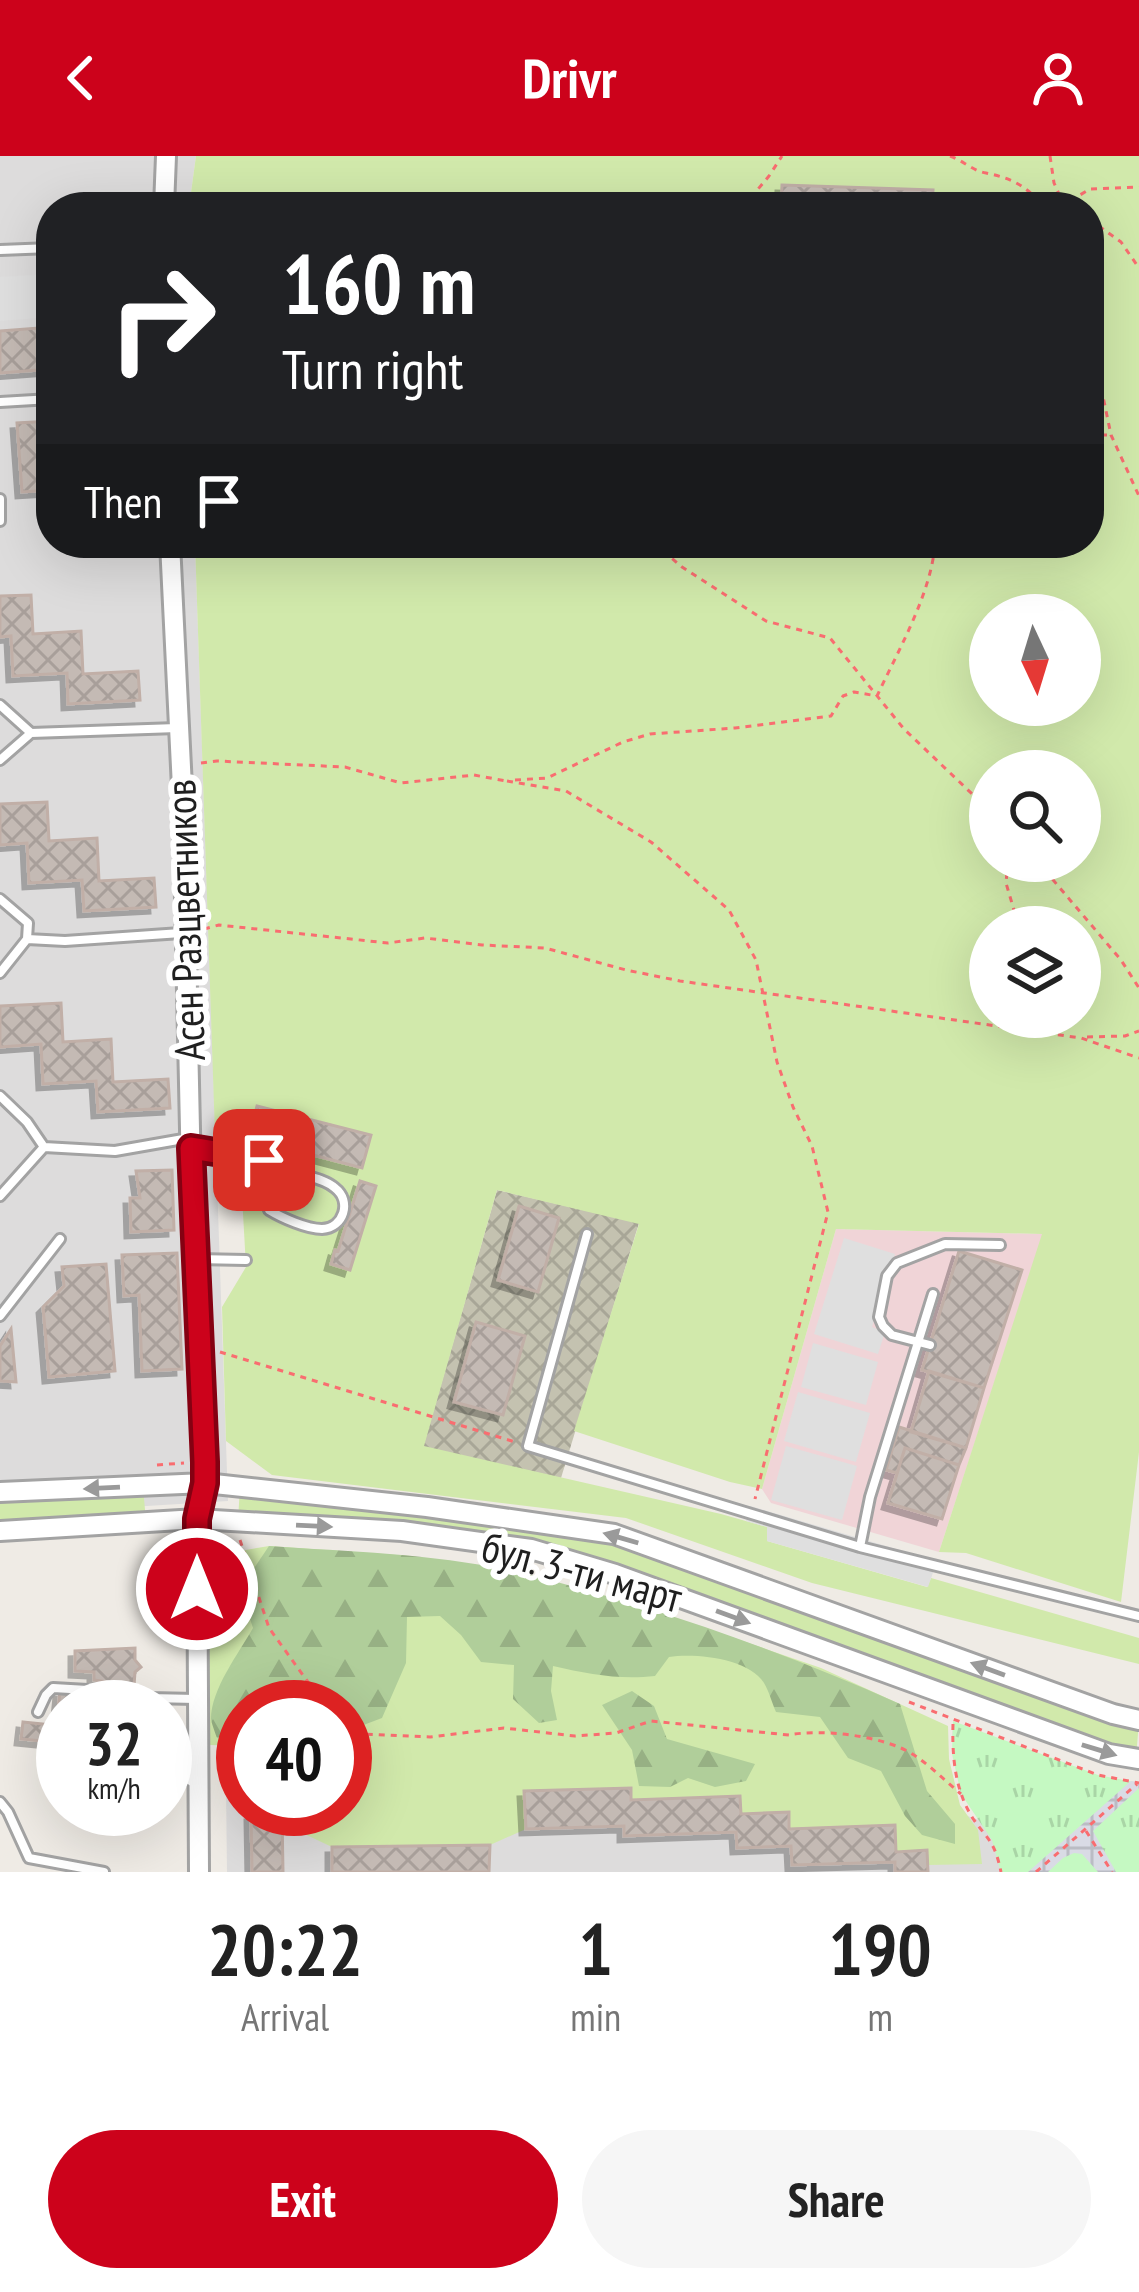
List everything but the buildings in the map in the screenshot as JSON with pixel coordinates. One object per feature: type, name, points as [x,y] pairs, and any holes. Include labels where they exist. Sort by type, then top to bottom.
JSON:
[{"type":"street","points":[[165,192],[166,156]]},
{"type":"street","name":"Асен Разцветников","points":[[171,558],[205,1483],[197,1519],[199,1872]]},
{"type":"street","name":"бул. 3-ти март","points":[[0,1492],[205,1483],[404,1504],[614,1534],[1139,1720]]},
{"type":"street","name":"бул. 3-ти март","points":[[0,1531],[197,1519],[402,1531],[531,1549],[615,1574],[1109,1754],[1139,1759]]},
{"type":"lane","points":[[0,250],[36,249]]},
{"type":"lane","points":[[0,402],[36,400]]},
{"type":"lane","points":[[0,500],[0,521]]},
{"type":"lane","points":[[0,705],[32,733]]},
{"type":"lane","points":[[0,760],[32,733],[179,728]]},
{"type":"lane","points":[[0,899],[28,923],[27,939],[0,973]]},
{"type":"lane","points":[[27,939],[185,933]]},
{"type":"lane","points":[[0,1096],[44,1147]]},
{"type":"lane","points":[[2,1188],[44,1147],[115,1151],[191,1143],[277,1165],[334,1186],[344,1204],[338,1222],[322,1229],[272,1213],[267,1202],[277,1165]]},
{"type":"lane","points":[[587,1234],[528,1447],[860,1546],[1139,1616]]},
{"type":"lane","points":[[0,1316],[60,1239]]},
{"type":"lane","points":[[930,1345],[892,1336],[883,1325],[879,1317],[887,1276],[897,1263],[945,1244],[1000,1245]]},
{"type":"lane","points":[[194,1258],[246,1260]]},
{"type":"lane","points":[[860,1546],[870,1497],[933,1294]]},
{"type":"lane","points":[[192,1699],[198,1699]]},
{"type":"lane","points":[[192,1782],[198,1786]]},
{"type":"lane","points":[[0,1802],[29,1858],[104,1872]]},
{"type":"path","points":[[755,192],[782,156]]},
{"type":"path","points":[[950,156],[982,173],[1000,174],[1029,192]]},
{"type":"path","points":[[1050,156],[1057,192]]},
{"type":"path","points":[[1085,192],[1139,187]]},
{"type":"path","points":[[1104,230],[1121,242],[1139,268]]},
{"type":"path","points":[[1104,401],[1111,435],[1139,496]]},
{"type":"path","points":[[1104,435],[1111,435]]},
{"type":"path","points":[[672,558],[766,621],[830,638],[904,729],[969,791]]},
{"type":"path","points":[[878,697],[934,558]]},
{"type":"path","points":[[507,781],[547,778],[650,734],[831,716],[843,696],[854,692],[878,697]]},
{"type":"path","points":[[181,766],[217,761],[345,766],[401,783],[474,776],[566,791],[651,842],[729,910],[756,960],[777,1062],[812,1146],[828,1212],[751,1512]]},
{"type":"path","points":[[1055,882],[1139,988]]},
{"type":"path","points":[[185,933],[219,926],[388,943],[425,938],[545,948],[626,970],[763,994],[969,1022]]},
{"type":"path","points":[[1101,1037],[1139,1031]]},
{"type":"path","points":[[1081,1038],[1139,1058]]},
{"type":"path","points":[[199,1344],[528,1447]]},
{"type":"path","points":[[197,1553],[214,1552],[238,1538],[269,1628],[307,1680]]},
{"type":"path","points":[[904,1700],[1098,1775],[1139,1783]]},
{"type":"path","points":[[372,1734],[430,1737],[504,1728],[595,1735],[652,1720],[789,1735],[811,1731],[903,1748],[961,1794]]},
{"type":"path","points":[[953,1721],[952,1754],[961,1794],[992,1840],[1001,1872]]},
{"type":"path","points":[[1036,1872],[1139,1783]]},
{"type":"path","points":[[1084,1829],[1112,1872]]},
{"type":"shaded area","points":[[0,156],[196,156],[191,192],[36,192],[36,558],[196,558],[228,1501],[0,1515]]},
{"type":"shaded area","points":[[36,275],[36,318],[0,321],[0,277]]},
{"type":"shaded area","points":[[497,1190],[639,1223],[561,1478],[423,1447]]},
{"type":"shaded area","points":[[836,1229],[1043,1234],[939,1552],[771,1503],[762,1489]]},
{"type":"shaded area","points":[[844,1238],[895,1254],[872,1327],[885,1332],[878,1354],[814,1334]]},
{"type":"shaded area","points":[[813,1343],[878,1362],[866,1405],[801,1387]]},
{"type":"shaded area","points":[[798,1392],[870,1413],[856,1462],[784,1441]]},
{"type":"shaded area","points":[[786,1446],[857,1466],[842,1520],[771,1500]]},
{"type":"shaded area","points":[[750,1506],[937,1561],[928,1587],[767,1541],[767,1527],[746,1521]]},
{"type":"shaded area","points":[[845,1776],[1139,1872],[227,1872],[227,1836],[372,1836],[372,1785]]},
{"type":"shaded area","points":[[1131,1781],[1139,1782],[1139,1788],[1093,1831],[1116,1872],[1098,1872],[1082,1854],[1074,1853],[1048,1872],[1028,1872]]},
{"type":"green space","points":[[196,156],[1139,156],[1139,1452],[1121,1602],[966,1553],[939,1552],[1042,1234],[836,1229],[762,1489],[574,1431],[639,1224],[497,1190],[424,1446],[721,1514],[767,1527],[767,1541],[927,1587],[931,1578],[1139,1638],[1139,1664],[812,1583],[626,1518],[272,1475],[226,1441],[222,1307],[246,1267],[239,1142],[215,1135],[196,558],[1104,558],[1104,192],[191,192]]},
{"type":"green space","points":[[143,1486],[146,1522],[0,1531],[0,1494]]},
{"type":"green space","points":[[240,1486],[614,1534],[1139,1720],[1136,1759],[531,1549],[238,1521]]},
{"type":"green space","points":[[269,1546],[411,1556],[523,1574],[670,1616],[821,1668],[948,1726],[949,1759],[960,1805],[978,1830],[982,1864],[927,1865],[926,1850],[896,1852],[895,1825],[789,1829],[788,1812],[741,1814],[739,1796],[631,1800],[630,1788],[525,1791],[526,1829],[490,1845],[332,1847],[309,1836],[372,1836],[372,1680],[216,1680],[216,1745],[210,1745],[204,1557]]},
{"type":"green space","points":[[269,1546],[366,1552],[526,1574],[716,1631],[900,1704],[927,1791],[955,1824],[955,1844],[922,1835],[905,1816],[881,1771],[848,1758],[820,1717],[776,1712],[764,1683],[746,1668],[693,1656],[669,1657],[655,1676],[642,1677],[604,1676],[553,1666],[551,1691],[557,1720],[539,1723],[513,1699],[514,1665],[481,1662],[440,1616],[407,1617],[406,1663],[382,1718],[372,1722],[372,1680],[223,1680],[253,1628],[240,1589]]},
{"type":"green space","points":[[632,1691],[654,1706],[667,1739],[755,1764],[746,1781],[715,1787],[688,1778],[670,1787],[639,1786],[632,1750],[602,1705]]},
{"type":"green space","points":[[216,1696],[216,1735],[211,1719]]},
{"type":"green space","points":[[953,1721],[1098,1775],[1139,1783],[1139,1872],[1001,1872],[992,1840],[961,1794],[952,1754]]},
{"type":"route","points":[[197,1589],[197,1519],[205,1462],[191,1148],[264,1160]]}]
